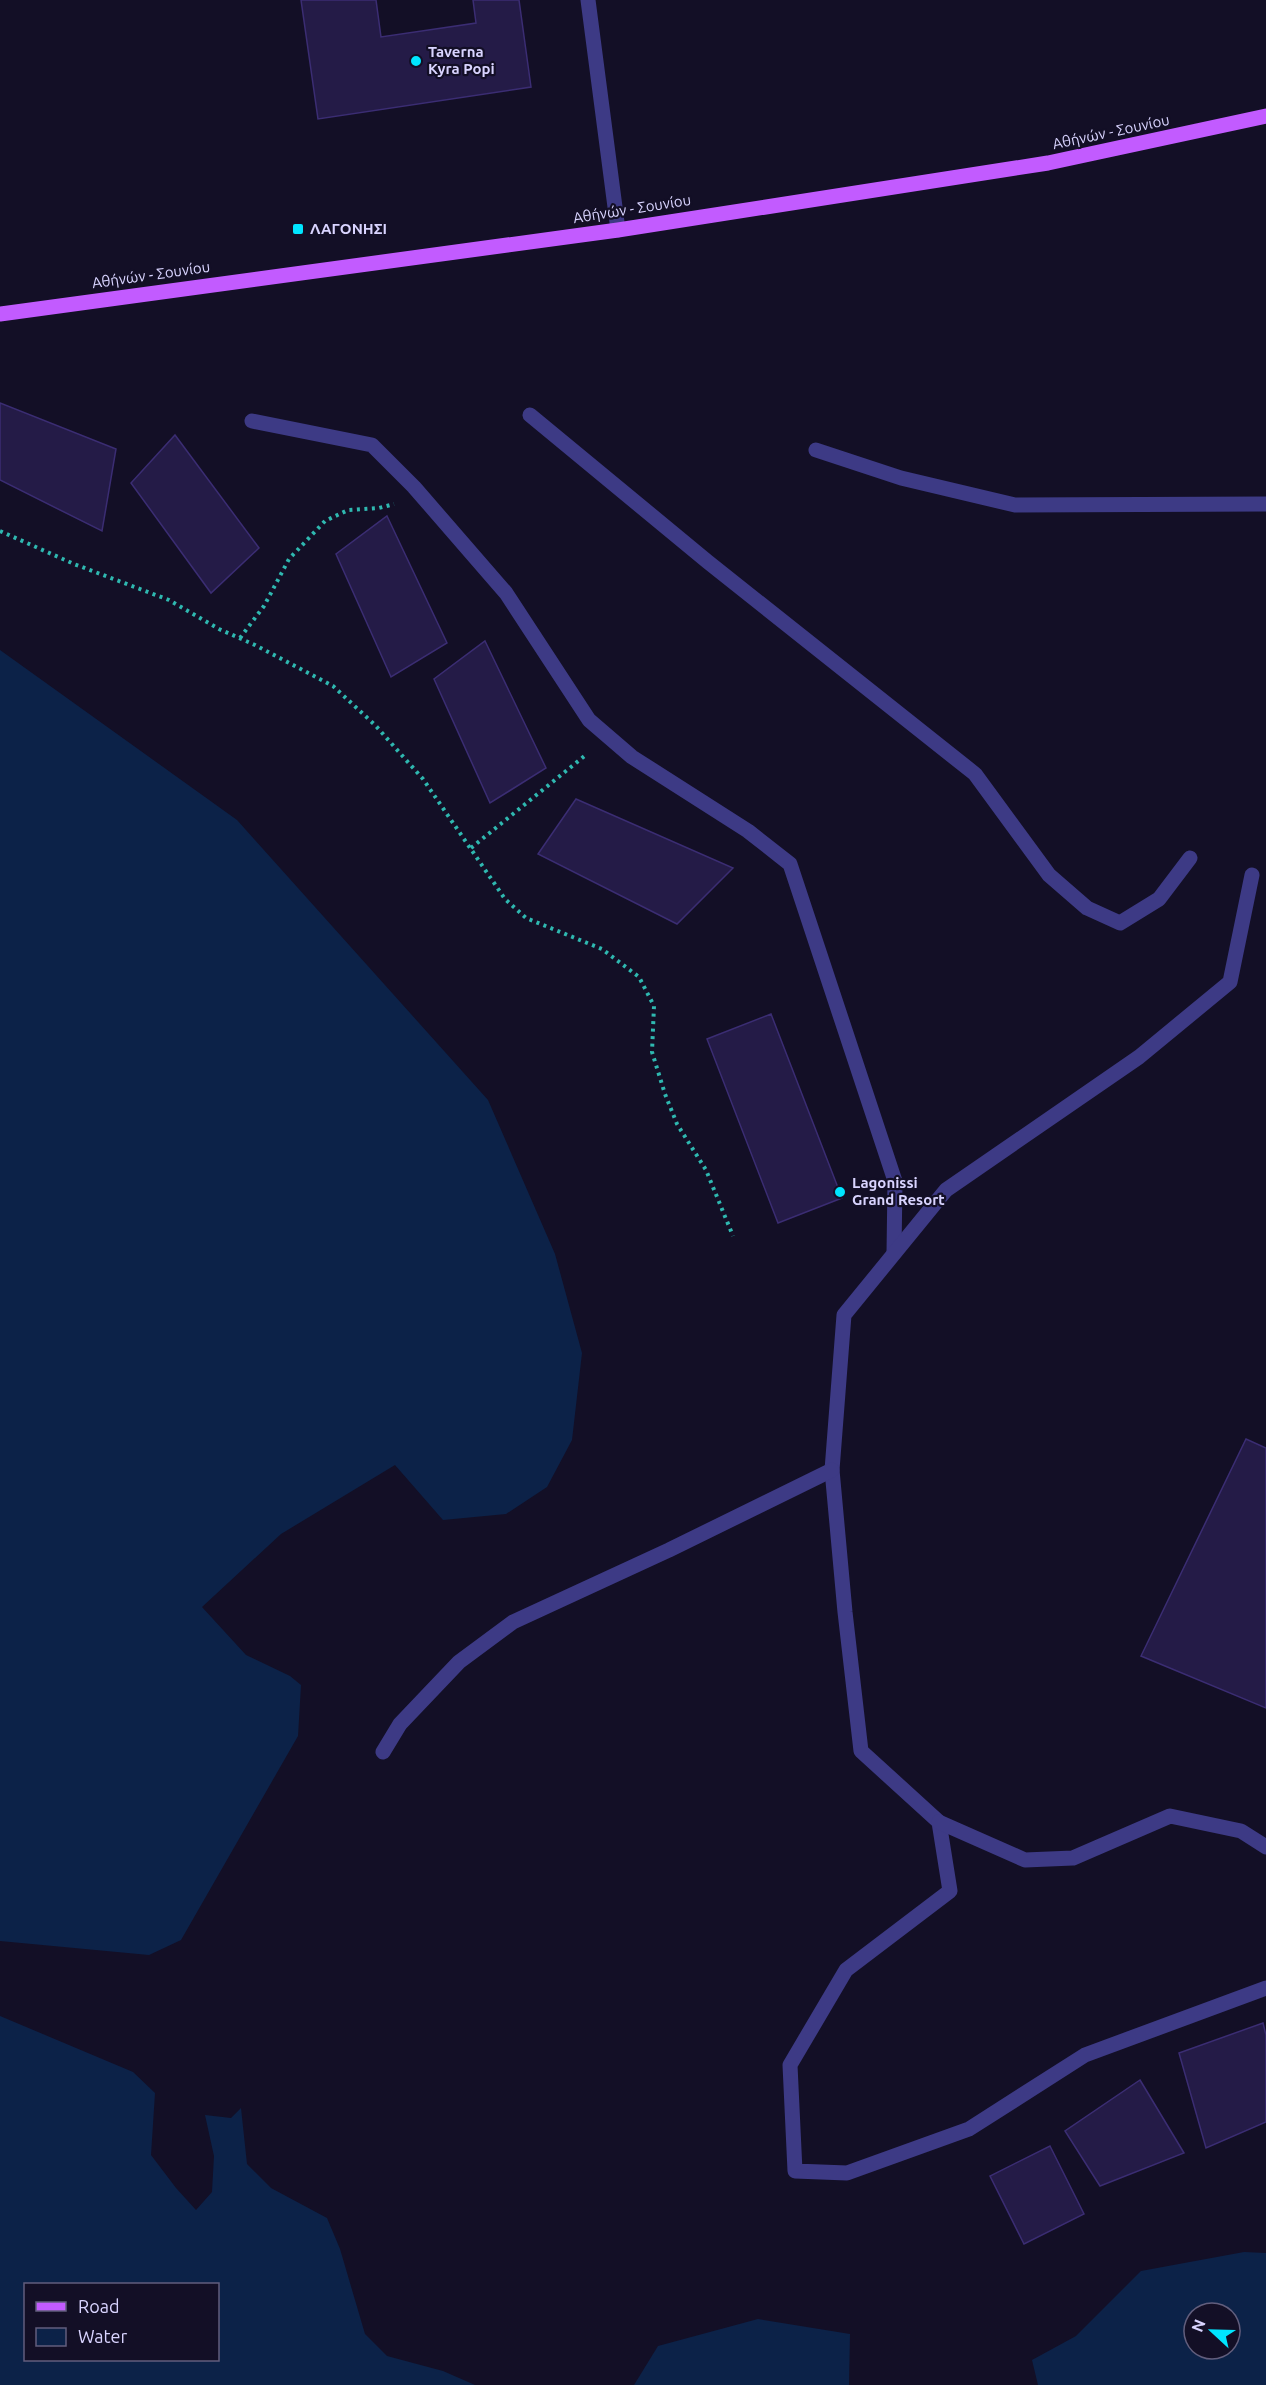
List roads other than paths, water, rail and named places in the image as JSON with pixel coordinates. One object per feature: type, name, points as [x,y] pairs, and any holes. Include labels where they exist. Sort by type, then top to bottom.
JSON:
[{"type":"main road","name":"Αθήνών - Σουνίου","points":[[0,314],[618,230],[1048,164],[1266,116]]},
{"type":"street","points":[[588,0],[618,230]]},
{"type":"street","points":[[530,415],[708,562],[975,774],[1049,875],[1087,908],[1120,923],[1159,899],[1190,858]]},
{"type":"street","points":[[252,421],[372,445],[414,487],[506,593],[589,720],[632,758],[748,831],[790,864],[895,1181],[894,1253]]},
{"type":"street","points":[[816,450],[901,478],[1015,505],[1266,504]]},
{"type":"street","points":[[1252,875],[1230,982],[1139,1058],[946,1190],[844,1315],[832,1470],[861,1751],[939,1822],[1025,1860],[1073,1858],[1170,1816],[1241,1831],[1266,1847]]},
{"type":"street","points":[[383,1752],[400,1724],[459,1662],[513,1622],[659,1555],[832,1470]]},
{"type":"street","points":[[939,1822],[950,1891],[846,1970],[790,2065],[795,2171],[847,2173],[969,2129],[1085,2055],[1266,1988]]},
{"type":"water","points":[[0,650],[237,820],[488,1100],[555,1254],[582,1353],[572,1440],[547,1487],[506,1514],[443,1520],[395,1465],[281,1534],[202,1607],[246,1655],[290,1676],[301,1685],[298,1736],[181,1940],[149,1955],[0,1941]]},
{"type":"water","points":[[0,2016],[133,2072],[155,2093],[151,2155],[196,2210],[212,2192],[214,2156],[205,2115],[231,2118],[241,2108],[247,2164],[271,2188],[327,2218],[340,2249],[365,2334],[387,2356],[443,2371],[475,2385],[0,2385]]},
{"type":"water","points":[[1244,2252],[1266,2253],[1266,2385],[1038,2385],[1032,2360],[1076,2336],[1141,2271]]},
{"type":"water","points":[[758,2319],[850,2334],[849,2385],[634,2385],[658,2346]]},
{"type":"place","name":"Taverna Kyra Popi","points":[[416,61]]},
{"type":"place","name":"ΛΑΓΟΝΗΣΙ","points":[[298,229]]},
{"type":"place","name":"Lagonissi Grand Resort","points":[[840,1192]]}]
